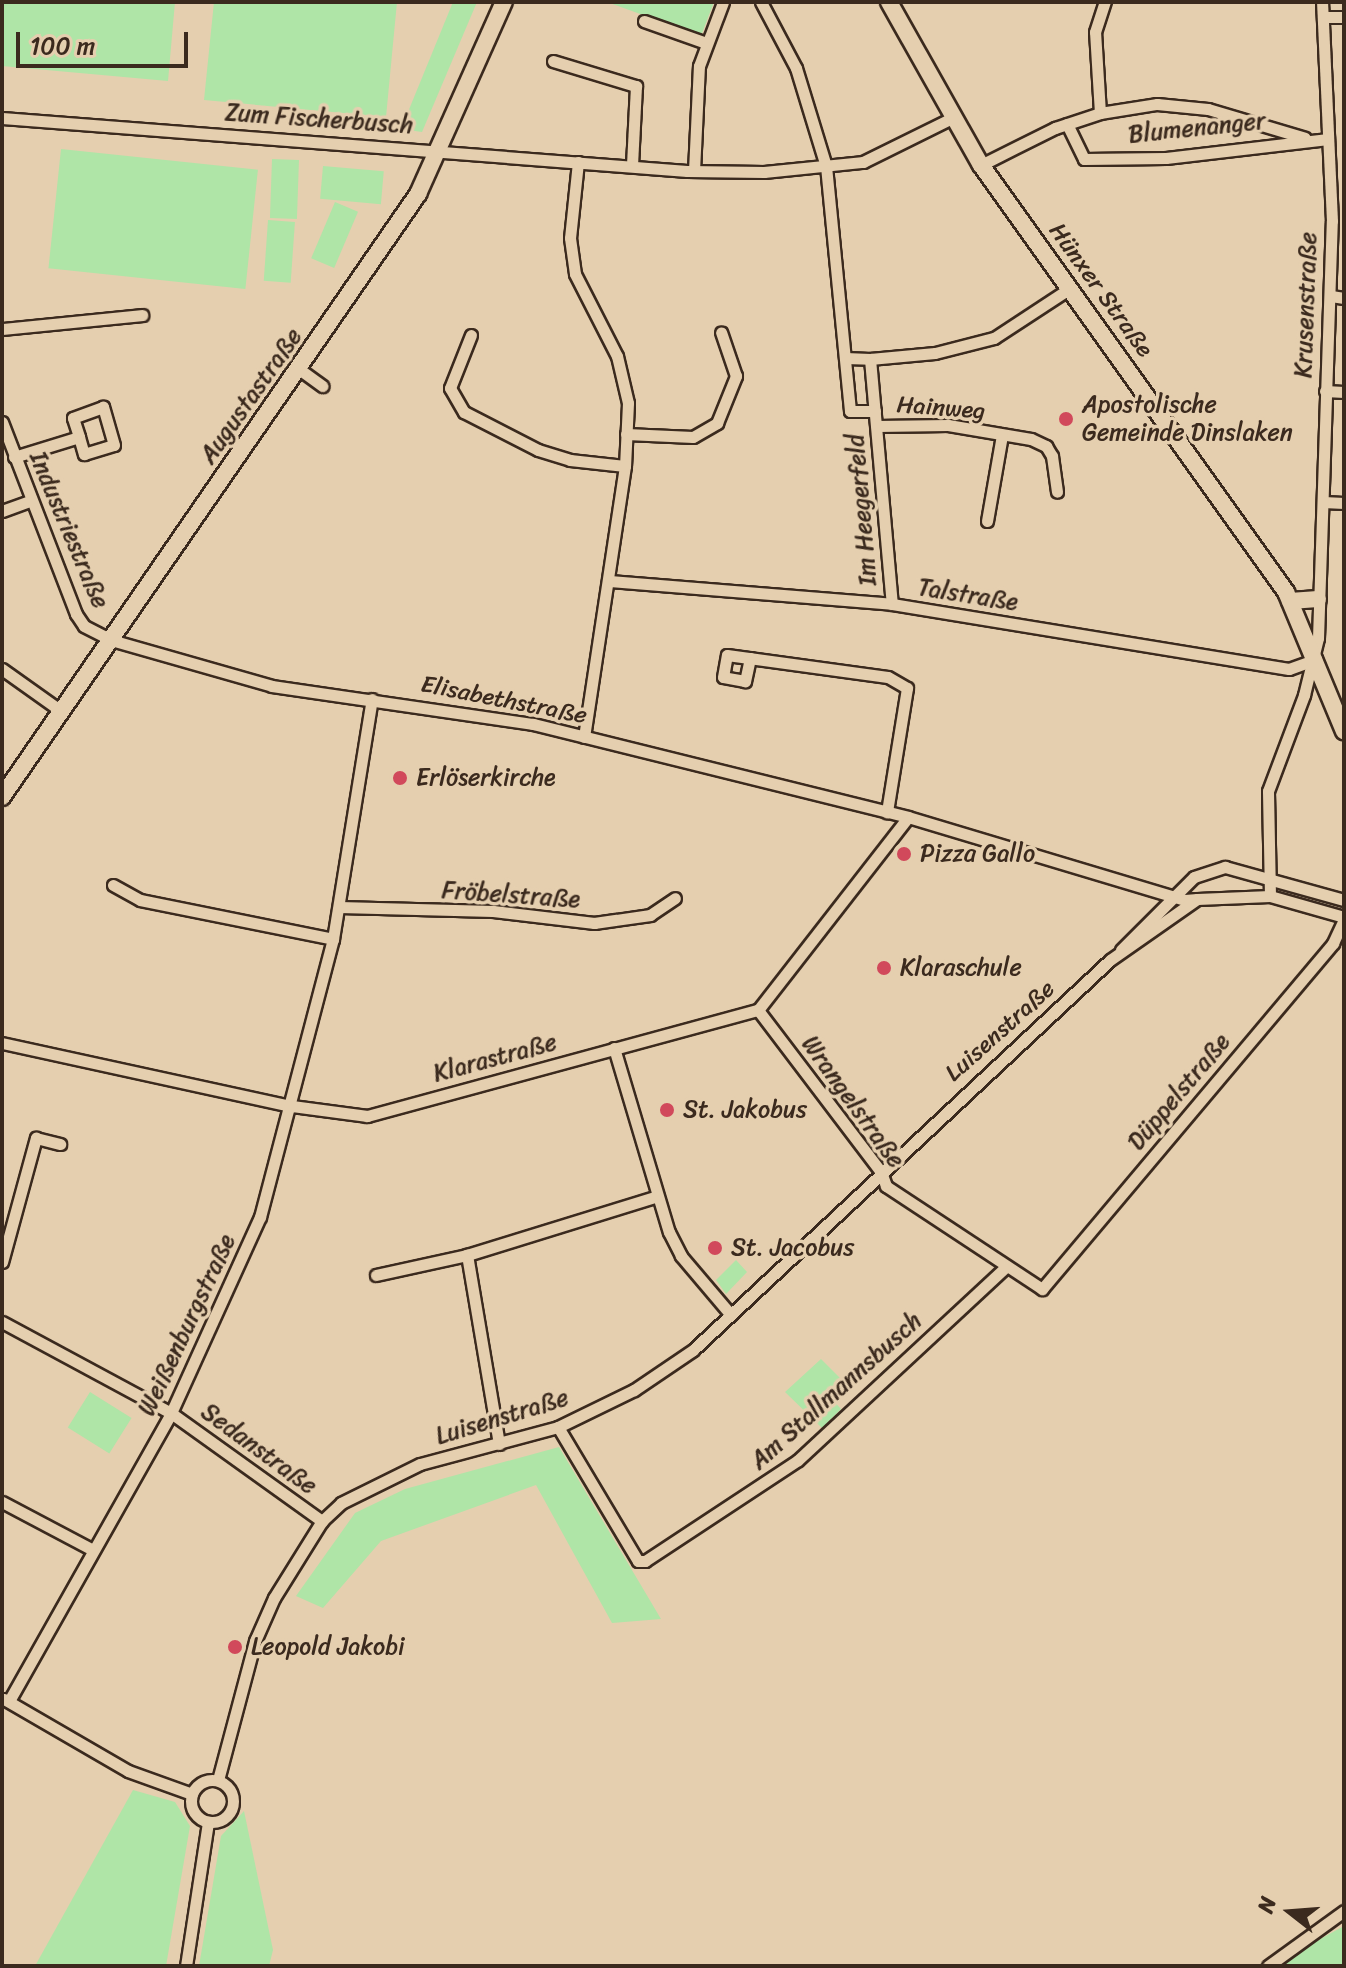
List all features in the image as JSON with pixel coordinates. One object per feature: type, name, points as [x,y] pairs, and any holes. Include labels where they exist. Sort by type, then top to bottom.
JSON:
[{"type":"main road","name":"Augustastraße","points":[[2,797],[418,194],[504,2]]},
{"type":"main road","name":"Hünxer Straße","points":[[889,2],[981,165],[1203,469],[1290,601],[1344,731]]},
{"type":"main road","points":[[1290,601],[1318,599]]},
{"type":"street","points":[[694,171],[699,66],[723,2]]},
{"type":"street","name":"Im Heegerfeld","points":[[761,2],[796,68],[826,166],[850,411],[875,411]]},
{"type":"street","name":"Krusenstraße","points":[[1316,659],[1331,296],[1322,2]]},
{"type":"street","points":[[1099,4],[1095,32],[1100,113]]},
{"type":"street","points":[[1324,17],[1344,17]]},
{"type":"street","points":[[644,21],[706,43]]},
{"type":"street","points":[[553,61],[636,86],[632,166]]},
{"type":"street","name":"Blumenanger","points":[[981,165],[1067,124],[1100,113],[1157,104],[1208,109],[1305,138]]},
{"type":"street","name":"Zum Fischerbusch","points":[[2,118],[440,149],[694,171],[863,162],[952,118]]},
{"type":"street","name":"Blumenanger","points":[[1067,124],[1084,159],[1166,158],[1305,138],[1328,139]]},
{"type":"street","points":[[578,162],[570,238],[575,274],[617,356],[628,403],[625,466],[584,737]]},
{"type":"street","points":[[845,358],[935,353],[994,338],[1070,288]]},
{"type":"street","points":[[1331,296],[1344,298]]},
{"type":"street","points":[[2,329],[142,315]]},
{"type":"street","points":[[626,434],[693,437],[717,423],[736,376],[721,332]]},
{"type":"street","points":[[471,335],[450,388],[464,412],[538,450],[570,460],[625,466]]},
{"type":"street","name":"Im Heegerfeld","points":[[870,359],[892,604]]},
{"type":"street","points":[[299,369],[322,386]]},
{"type":"street","points":[[1325,391],[1344,392]]},
{"type":"street","points":[[103,407],[114,445],[84,454],[79,437],[73,418],[103,407]]},
{"type":"street","name":"Industriestraße","points":[[2,422],[29,501],[76,614],[84,626],[111,640]]},
{"type":"street","name":"Hainweg","points":[[877,426],[948,425],[1046,446],[1057,492]]},
{"type":"street","name":"Hainweg","points":[[987,521],[1002,435]]},
{"type":"street","points":[[14,457],[79,437]]},
{"type":"street","points":[[2,511],[29,501]]},
{"type":"street","points":[[1323,502],[1344,503]]},
{"type":"street","name":"Talstraße","points":[[609,581],[892,604],[1289,669],[1316,659]]},
{"type":"street","name":"Elisabethstraße","points":[[111,640],[240,679],[584,737],[908,817],[1175,894]]},
{"type":"street","points":[[750,658],[888,677],[907,688],[887,812]]},
{"type":"street","points":[[1270,896],[1268,791],[1316,659]]},
{"type":"street","points":[[2,669],[61,711]]},
{"type":"street","points":[[1289,669],[1304,695]]},
{"type":"street","name":"Weißenburgstraße","points":[[5,1700],[171,1413],[245,1258],[292,1106],[333,939],[372,699]]},
{"type":"street","points":[[758,1010],[908,817]]},
{"type":"street","name":"Luisenstraße","points":[[218,1780],[255,1641],[292,1566],[322,1521],[341,1503],[384,1477],[558,1427],[634,1390],[693,1350],[1110,960],[1194,877],[1225,867],[1271,877],[1344,900]]},
{"type":"street","points":[[113,885],[140,900],[333,939]]},
{"type":"street","points":[[1175,894],[1197,899],[1270,896],[1344,918]]},
{"type":"street","name":"Fröbelstraße","points":[[339,907],[493,911],[594,923],[650,915],[675,898]]},
{"type":"street","name":"Luisenstraße","points":[[1110,960],[1197,899]]},
{"type":"street","name":"Düppelstraße","points":[[1042,1289],[1333,943],[1344,918]]},
{"type":"street","name":"Klarastraße","points":[[2,1043],[292,1106],[367,1116],[758,1010]]},
{"type":"street","name":"Wrangelstraße","points":[[758,1010],[881,1172],[886,1186],[1042,1289]]},
{"type":"street","points":[[614,1048],[654,1197],[681,1256],[731,1315]]},
{"type":"street","points":[[2,1262],[36,1138],[60,1144]]},
{"type":"street","points":[[376,1275],[467,1255],[654,1197]]},
{"type":"street","points":[[467,1255],[499,1444]]},
{"type":"street","name":"Am Stallmannsbusch","points":[[558,1427],[638,1561],[645,1561],[798,1460],[1006,1267]]},
{"type":"street","name":"Sedanstraße","points":[[2,1322],[171,1413],[322,1521]]},
{"type":"street","points":[[2,1502],[93,1550]]},
{"type":"street","points":[[5,1700],[128,1771],[192,1794]]},
{"type":"street","points":[[218,1780],[230,1788],[234,1802],[228,1815],[208,1822],[192,1808],[192,1794],[205,1781],[218,1780]]},
{"type":"street","points":[[186,1966],[208,1822]]},
{"type":"street","points":[[1268,1966],[1344,1911]]},
{"type":"green space","points":[[2,2],[175,2],[168,81],[2,66]]},
{"type":"green space","points":[[214,2],[397,2],[386,117],[204,100]]},
{"type":"green space","points":[[453,2],[477,2],[422,132],[401,129]]},
{"type":"green space","points":[[607,2],[714,2],[701,36]]},
{"type":"green space","points":[[61,149],[258,170],[245,289],[48,268]]},
{"type":"green space","points":[[272,159],[299,160],[297,219],[270,218]]},
{"type":"green space","points":[[323,166],[384,171],[381,204],[320,199]]},
{"type":"green space","points":[[335,202],[358,212],[334,268],[311,258]]},
{"type":"green space","points":[[268,220],[295,222],[291,283],[264,281]]},
{"type":"green space","points":[[736,1260],[747,1272],[726,1294],[716,1280]]},
{"type":"green space","points":[[821,1359],[843,1381],[829,1396],[841,1409],[822,1428],[785,1392]]},
{"type":"green space","points":[[90,1392],[132,1418],[109,1454],[68,1428]]},
{"type":"green space","points":[[559,1447],[661,1619],[612,1623],[536,1485],[381,1541],[323,1608],[296,1596],[355,1513],[405,1489]]},
{"type":"green space","points":[[133,1790],[175,1802],[190,1826],[166,1966],[35,1966]]},
{"type":"green space","points":[[244,1811],[273,1950],[269,1966],[199,1966],[221,1836]]},
{"type":"green space","points":[[1344,1926],[1344,1966],[1278,1966],[1300,1950]]},
{"type":"place","name":"Apostolische Gemeinde Dinslaken","points":[[1066,419]]},
{"type":"place","name":"Erlöserkirche","points":[[400,778]]},
{"type":"place","name":"Pizza Gallo","points":[[904,854]]},
{"type":"place","name":"Klaraschule","points":[[884,968]]},
{"type":"place","name":"St. Jakobus","points":[[667,1110]]},
{"type":"place","name":"St. Jacobus","points":[[715,1248]]},
{"type":"place","name":"Leopold Jakobi","points":[[235,1647]]}]
